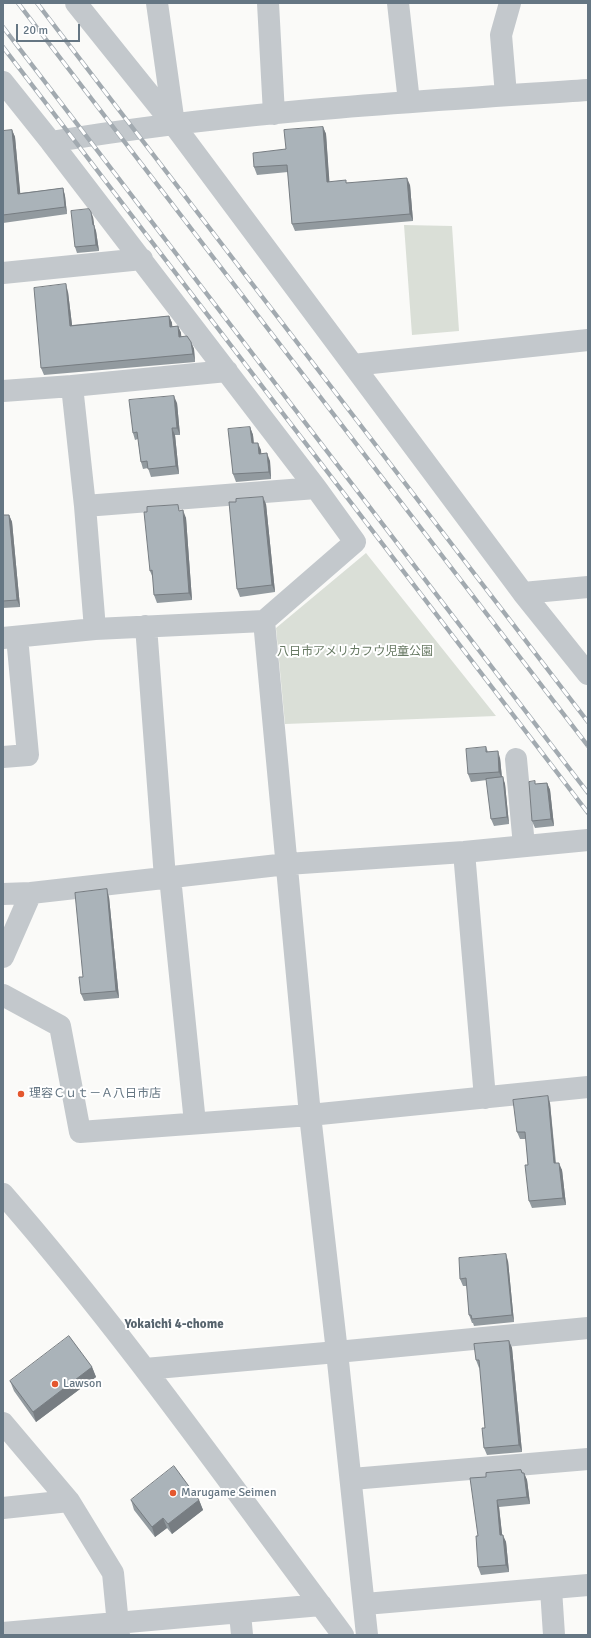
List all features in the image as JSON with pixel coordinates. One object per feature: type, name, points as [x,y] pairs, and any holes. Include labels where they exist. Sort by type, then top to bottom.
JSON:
[{"type":"street","points":[[76,3],[174,125],[523,593],[588,674]]},
{"type":"street","points":[[157,3],[174,125]]},
{"type":"street","points":[[268,3],[274,114]]},
{"type":"street","points":[[398,3],[409,102]]},
{"type":"street","points":[[506,95],[501,35],[510,3]]},
{"type":"street","points":[[3,82],[142,259],[316,488],[355,542],[264,621],[95,629],[10,637],[28,755],[3,757]]},
{"type":"street","points":[[51,142],[174,125],[274,114],[409,102],[588,90]]},
{"type":"street","points":[[3,273],[142,259]]},
{"type":"street","points":[[353,364],[588,340]]},
{"type":"street","points":[[3,391],[227,371]]},
{"type":"street","points":[[72,386],[85,506],[95,629]]},
{"type":"street","points":[[85,506],[316,488]]},
{"type":"street","points":[[523,593],[588,587]]},
{"type":"street","points":[[264,621],[310,1115],[352,1479],[367,1635]]},
{"type":"street","points":[[146,626],[168,877],[195,1124]]},
{"type":"street","points":[[516,759],[524,846]]},
{"type":"street","points":[[3,894],[31,893],[287,864],[464,852],[588,840]]},
{"type":"street","points":[[464,852],[485,1098]]},
{"type":"street","points":[[3,957],[31,893]]},
{"type":"street","points":[[3,995],[60,1026],[80,1132],[310,1115],[588,1088]]},
{"type":"street","points":[[3,1194],[85,1292],[145,1369],[344,1635]]},
{"type":"street","points":[[145,1369],[588,1328]]},
{"type":"street","points":[[3,1423],[69,1501],[113,1573],[118,1629]]},
{"type":"street","points":[[352,1479],[588,1459]]},
{"type":"street","points":[[3,1508],[69,1501]]},
{"type":"street","points":[[365,1604],[588,1585]]},
{"type":"street","points":[[551,1588],[554,1635]]},
{"type":"street","points":[[3,1633],[118,1629],[240,1613],[321,1605]]},
{"type":"street","points":[[240,1613],[242,1635]]},
{"type":"green space","points":[[404,225],[452,226],[459,331],[412,335]]},
{"type":"green space","name":"八日市アメリカフウ児童公園","points":[[366,553],[496,716],[285,724],[276,628]]},
{"type":"building","points":[[323,127],[327,182],[346,180],[346,183],[407,178],[410,214],[292,224],[287,165],[254,167],[253,153],[286,149],[284,130]]},
{"type":"building","points":[[12,130],[18,194],[63,188],[65,207],[3,215],[3,131]]},
{"type":"building","points":[[89,209],[94,225],[96,245],[75,247],[71,211]]},
{"type":"building","points":[[66,284],[70,326],[169,316],[170,327],[178,326],[179,337],[187,336],[191,342],[193,354],[41,368],[34,288]]},
{"type":"building","points":[[174,396],[177,428],[172,428],[176,466],[148,469],[147,461],[141,462],[137,432],[133,433],[129,400]]},
{"type":"building","points":[[250,427],[252,443],[258,443],[259,454],[267,453],[269,472],[233,474],[228,429]]},
{"type":"building","points":[[263,497],[272,585],[237,589],[229,502],[236,502],[236,499]]},
{"type":"building","points":[[178,505],[179,511],[183,510],[189,593],[154,595],[144,512],[147,512],[147,507]]},
{"type":"building","points":[[3,515],[9,515],[17,600],[3,601]]},
{"type":"building","points":[[486,747],[486,752],[498,751],[499,772],[468,774],[466,749]]},
{"type":"building","points":[[503,777],[507,817],[491,819],[486,779]]},
{"type":"building","points":[[535,781],[535,784],[547,783],[551,819],[532,821],[529,782]]},
{"type":"building","points":[[107,889],[116,991],[81,994],[79,977],[83,977],[75,893]]},
{"type":"building","points":[[548,1096],[554,1163],[559,1163],[563,1198],[529,1201],[525,1165],[528,1165],[525,1132],[517,1132],[513,1100]]},
{"type":"building","points":[[506,1254],[512,1315],[472,1319],[471,1315],[469,1315],[466,1278],[460,1279],[459,1258]]},
{"type":"building","name":"Lawson","points":[[69,1336],[92,1367],[33,1412],[10,1381]]},
{"type":"building","points":[[509,1341],[519,1445],[484,1448],[482,1428],[485,1428],[479,1360],[476,1360],[474,1344]]},
{"type":"building","name":"Marugame Seimen","points":[[174,1466],[199,1500],[168,1524],[163,1518],[152,1527],[131,1500]]},
{"type":"building","points":[[521,1470],[522,1473],[524,1473],[527,1497],[497,1500],[500,1535],[503,1535],[506,1565],[478,1567],[476,1536],[478,1536],[470,1478],[486,1477],[486,1473]]},
{"type":"railway","points":[[18,3],[588,746]]},
{"type":"railway","points":[[37,3],[588,722]]},
{"type":"railway","points":[[3,27],[588,793]]},
{"type":"railway","points":[[3,47],[588,813]]},
{"type":"place","name":"理容Ｃｕｔ－Ａ八日市店","points":[[21,1094]]},
{"type":"place","name":"Lawson","points":[[55,1384]]},
{"type":"place","name":"Marugame Seimen","points":[[173,1493]]},
{"type":"district","name":"Yokaichi 4-chome","points":[[174,1325]]}]
